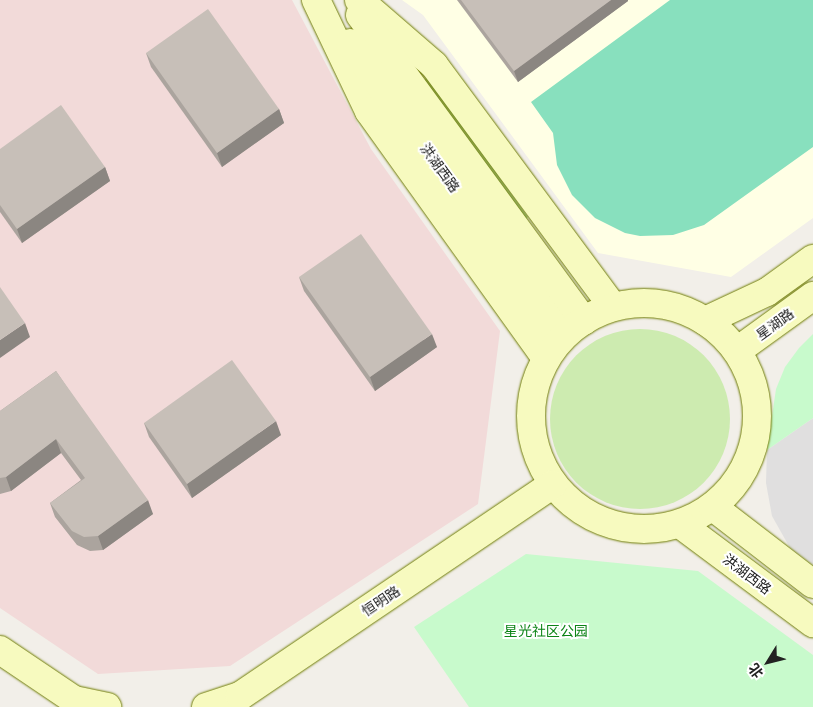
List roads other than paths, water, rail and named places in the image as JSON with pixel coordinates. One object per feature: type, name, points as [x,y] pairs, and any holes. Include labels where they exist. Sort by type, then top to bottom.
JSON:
[{"type":"main road","name":"洪湖西路","points":[[318,0],[561,336]]},
{"type":"main road","points":[[318,0],[369,111],[546,358]]},
{"type":"main road","name":"洪湖西路","points":[[348,0],[584,321]]},
{"type":"main road","points":[[359,0],[434,65],[613,308]]},
{"type":"main road","points":[[704,321],[767,292],[813,260]]},
{"type":"main road","name":"星湖路","points":[[737,351],[813,296]]},
{"type":"main road","points":[[656,303],[689,312],[719,330],[737,351],[754,388],[758,420],[752,453],[737,483],[713,507],[680,524],[644,530],[608,524],[576,506],[552,485],[537,452],[531,420],[534,388],[546,358],[561,336],[584,321],[621,305],[656,303]]},
{"type":"main road","name":"恒明路","points":[[206,707],[240,696],[552,485]]},
{"type":"main road","points":[[713,507],[813,584]]},
{"type":"main road","name":"洪湖西路","points":[[680,524],[813,623]]},
{"type":"main road","points":[[0,650],[74,700],[106,707]]},
{"type":"park label","name":"星光社区公园","points":[[546,631]]}]
